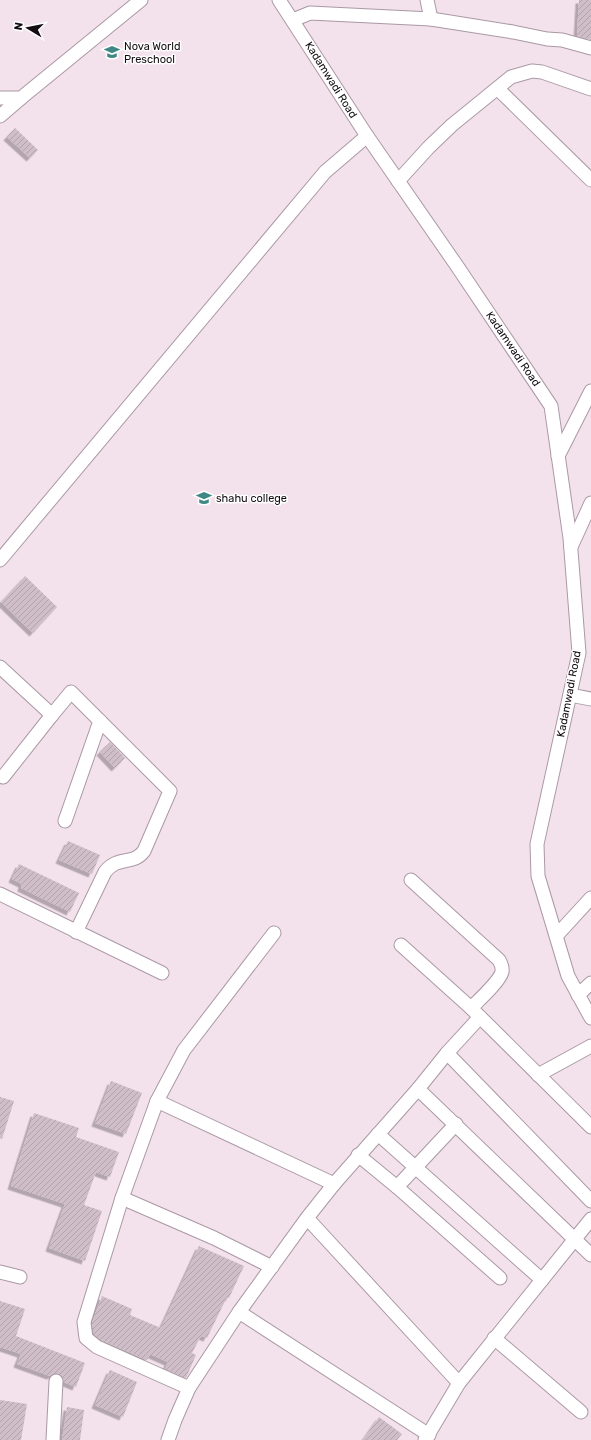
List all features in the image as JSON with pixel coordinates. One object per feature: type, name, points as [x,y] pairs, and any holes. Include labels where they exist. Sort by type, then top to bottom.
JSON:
[{"type":"street","points":[[0,116],[141,0]]},
{"type":"street","points":[[279,0],[293,20],[310,13],[431,19],[513,32],[547,40],[562,40],[591,48]]},
{"type":"street","points":[[427,0],[431,19]]},
{"type":"street","name":"Kadamwadi Road","points":[[293,20],[367,136],[551,406],[571,547],[579,653],[537,844],[538,876],[557,935],[568,976],[591,1018]]},
{"type":"street","points":[[398,181],[428,147],[452,125],[511,77],[532,71],[542,72],[591,90]]},
{"type":"street","points":[[498,88],[591,180]]},
{"type":"street","points":[[0,98],[20,98]]},
{"type":"street","points":[[0,560],[325,172],[367,136]]},
{"type":"street","points":[[558,456],[591,391]]},
{"type":"street","points":[[571,547],[591,503]]},
{"type":"street","points":[[0,667],[52,715]]},
{"type":"street","points":[[3,777],[72,692],[170,791],[144,852],[137,859],[115,862],[110,866],[105,872],[76,932]]},
{"type":"street","points":[[570,695],[591,698]]},
{"type":"street","points":[[66,821],[100,721]]},
{"type":"street","points":[[168,1440],[174,1420],[189,1388],[240,1312],[307,1218],[358,1155],[418,1089],[447,1053],[476,1013],[502,973],[502,966],[499,960],[411,880]]},
{"type":"street","points":[[0,894],[162,974]]},
{"type":"street","points":[[557,935],[591,898]]},
{"type":"street","points":[[189,1388],[97,1347],[86,1338],[84,1322],[122,1198],[157,1101],[184,1050],[274,933]]},
{"type":"street","points":[[401,945],[476,1013],[591,1127]]},
{"type":"street","points":[[578,995],[591,983]]},
{"type":"street","points":[[538,1075],[591,1046]]},
{"type":"street","points":[[447,1053],[591,1201]]},
{"type":"street","points":[[418,1089],[591,1255]]},
{"type":"street","points":[[157,1101],[334,1184]]},
{"type":"street","points":[[397,1186],[456,1124]]},
{"type":"street","points":[[378,1134],[542,1280]]},
{"type":"street","points":[[358,1155],[397,1186],[500,1278]]},
{"type":"street","points":[[122,1198],[214,1238],[272,1267]]},
{"type":"street","points":[[307,1218],[459,1383]]},
{"type":"street","points":[[240,1312],[427,1437],[459,1383],[574,1238],[591,1219]]},
{"type":"street","points":[[0,1272],[20,1276]]},
{"type":"street","points":[[494,1338],[581,1412]]},
{"type":"street","points":[[53,1440],[56,1381]]},
{"type":"building","points":[[579,0],[591,0],[591,40],[577,36]]},
{"type":"building","points":[[15,128],[38,150],[30,158],[7,137]]},
{"type":"building","points":[[25,576],[57,607],[33,633],[1,602]]},
{"type":"building","points":[[110,742],[125,758],[115,768],[100,752]]},
{"type":"building","points":[[68,841],[100,855],[92,874],[59,860]]},
{"type":"building","points":[[19,864],[79,893],[70,912],[21,888],[22,884],[12,879]]},
{"type":"building","points":[[111,1081],[142,1093],[126,1134],[95,1123]]},
{"type":"building","points":[[0,1097],[14,1101],[2,1139],[0,1138]]},
{"type":"building","points":[[34,1113],[79,1128],[76,1137],[119,1152],[110,1177],[96,1172],[84,1205],[102,1211],[85,1261],[49,1248],[65,1204],[11,1186]]},
{"type":"building","points":[[199,1246],[244,1266],[229,1298],[227,1297],[207,1338],[201,1336],[192,1353],[196,1355],[186,1378],[165,1369],[168,1362],[150,1354],[147,1360],[101,1340],[94,1334],[92,1323],[102,1296],[132,1309],[130,1315],[161,1328]]},
{"type":"building","points":[[0,1301],[25,1309],[16,1336],[85,1363],[76,1387],[64,1382],[60,1374],[56,1373],[50,1376],[17,1364],[21,1354],[0,1347]]},
{"type":"building","points":[[110,1370],[137,1382],[123,1417],[95,1405]]},
{"type":"building","points":[[0,1400],[27,1404],[21,1440],[0,1440]]},
{"type":"building","points":[[67,1407],[84,1410],[80,1440],[62,1440]]},
{"type":"building","points":[[379,1417],[402,1434],[397,1440],[363,1440]]},
{"type":"place","name":"Nova World Preschool","points":[[112,52]]},
{"type":"place","name":"shahu college","points":[[204,498]]}]
